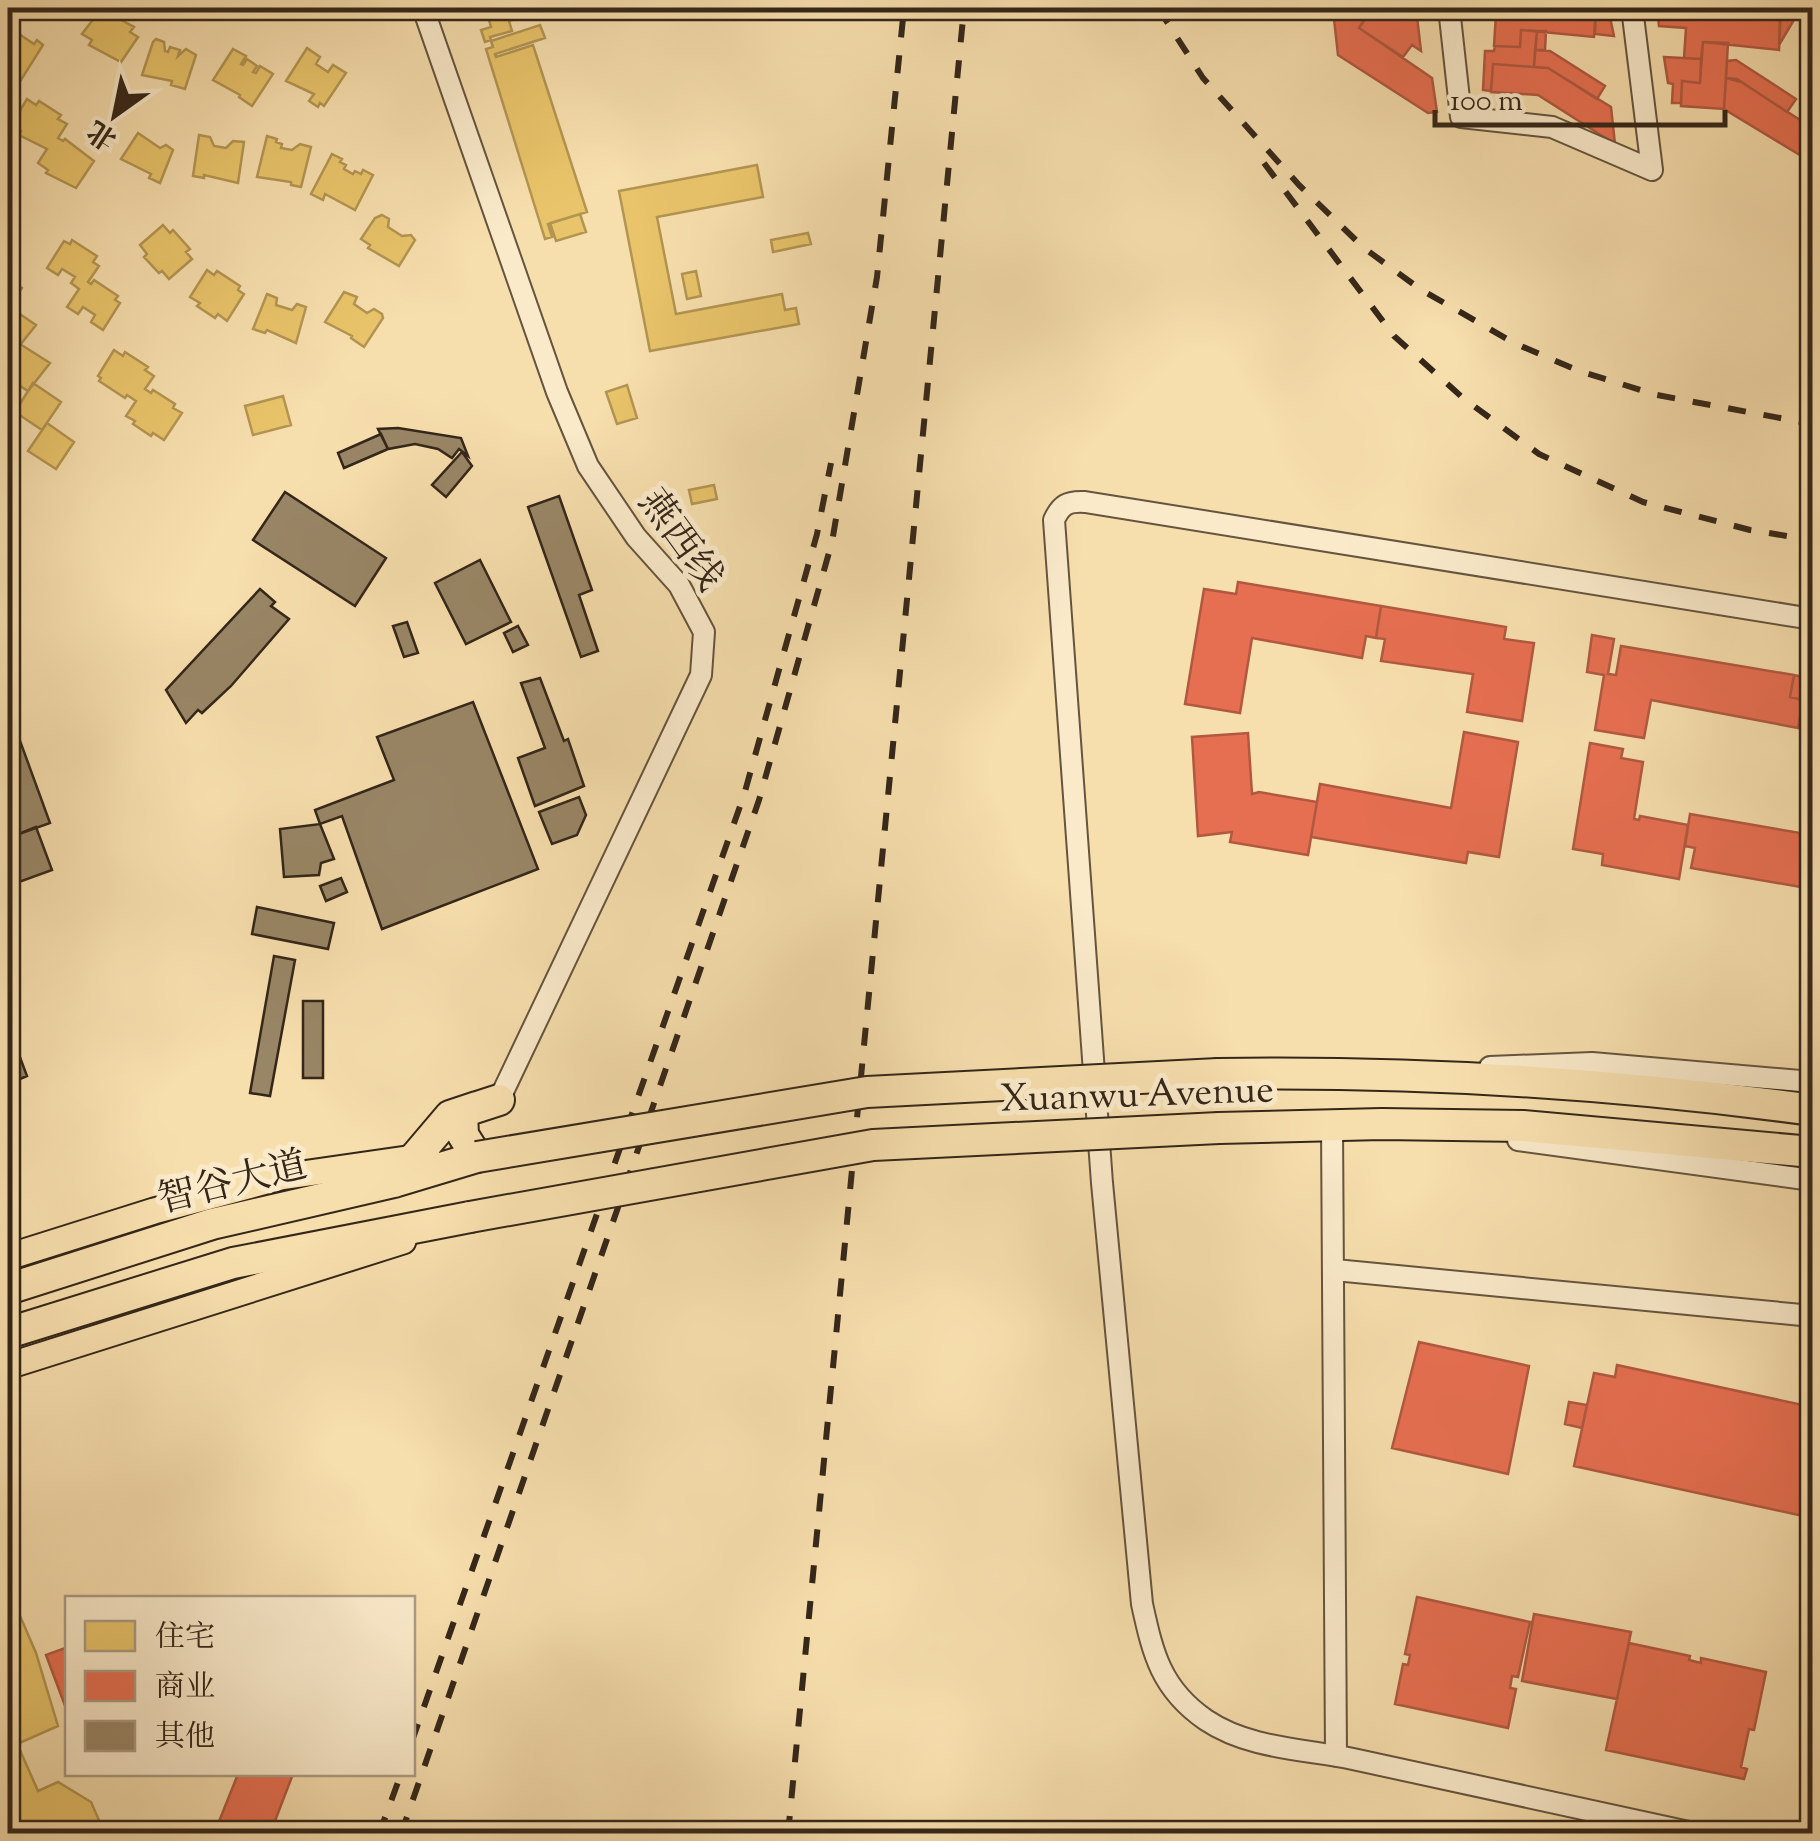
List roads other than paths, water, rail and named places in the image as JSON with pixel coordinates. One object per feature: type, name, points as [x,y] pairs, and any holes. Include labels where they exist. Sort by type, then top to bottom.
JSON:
[{"type":"highway","name":"Xuanwu Avenue","points":[[477,1157],[867,1092],[1218,1074],[1354,1072],[1483,1078],[1812,1110]]},
{"type":"highway","points":[[394,1182],[450,1116],[499,1100]]},
{"type":"highway","points":[[477,1157],[462,1135],[462,1112],[499,1100]]},
{"type":"highway","name":"Xuanwu Avenue","points":[[470,1218],[873,1144],[1382,1124],[1523,1126],[1812,1152]]},
{"type":"highway","name":"智谷大道","points":[[8,1289],[212,1224],[394,1182],[477,1157]]},
{"type":"highway","points":[[8,1333],[233,1263],[470,1218]]},
{"type":"main road","points":[[8,1258],[154,1210],[281,1177],[416,1156],[477,1157]]},
{"type":"main road","points":[[8,1366],[470,1218]]},
{"type":"street","name":"燕西线","points":[[423,8],[558,392],[588,466],[636,537],[679,585],[704,632],[702,674],[499,1100]]},
{"type":"street","points":[[1450,8],[1461,116],[1552,126],[1652,170],[1632,8]]},
{"type":"street","points":[[1698,1834],[1256,1742],[1228,1732],[1185,1703],[1165,1680],[1153,1654],[1142,1604],[1102,1183],[1054,520],[1060,508],[1070,501],[1085,502],[1812,619]]},
{"type":"street","points":[[1354,1072],[1592,1062],[1812,1082]]},
{"type":"street","points":[[1382,1124],[1812,1180]]},
{"type":"street","points":[[1332,1125],[1336,1756]]},
{"type":"street","points":[[1335,1270],[1812,1316]]},
{"type":"railway","points":[[401,1834],[759,800],[832,542],[877,277],[904,8]]},
{"type":"railway","points":[[788,1834],[964,8]]},
{"type":"railway","points":[[1158,8],[1203,78],[1299,185],[1364,248],[1420,289],[1514,343],[1579,371],[1657,395],[1812,424]]},
{"type":"railway","points":[[1264,163],[1394,336],[1463,398],[1539,454],[1643,502],[1750,530],[1812,540]]},
{"type":"railway","points":[[415,1732],[744,795],[817,534],[831,463]]},
{"type":"railway","points":[[379,1834],[400,1776]]}]
